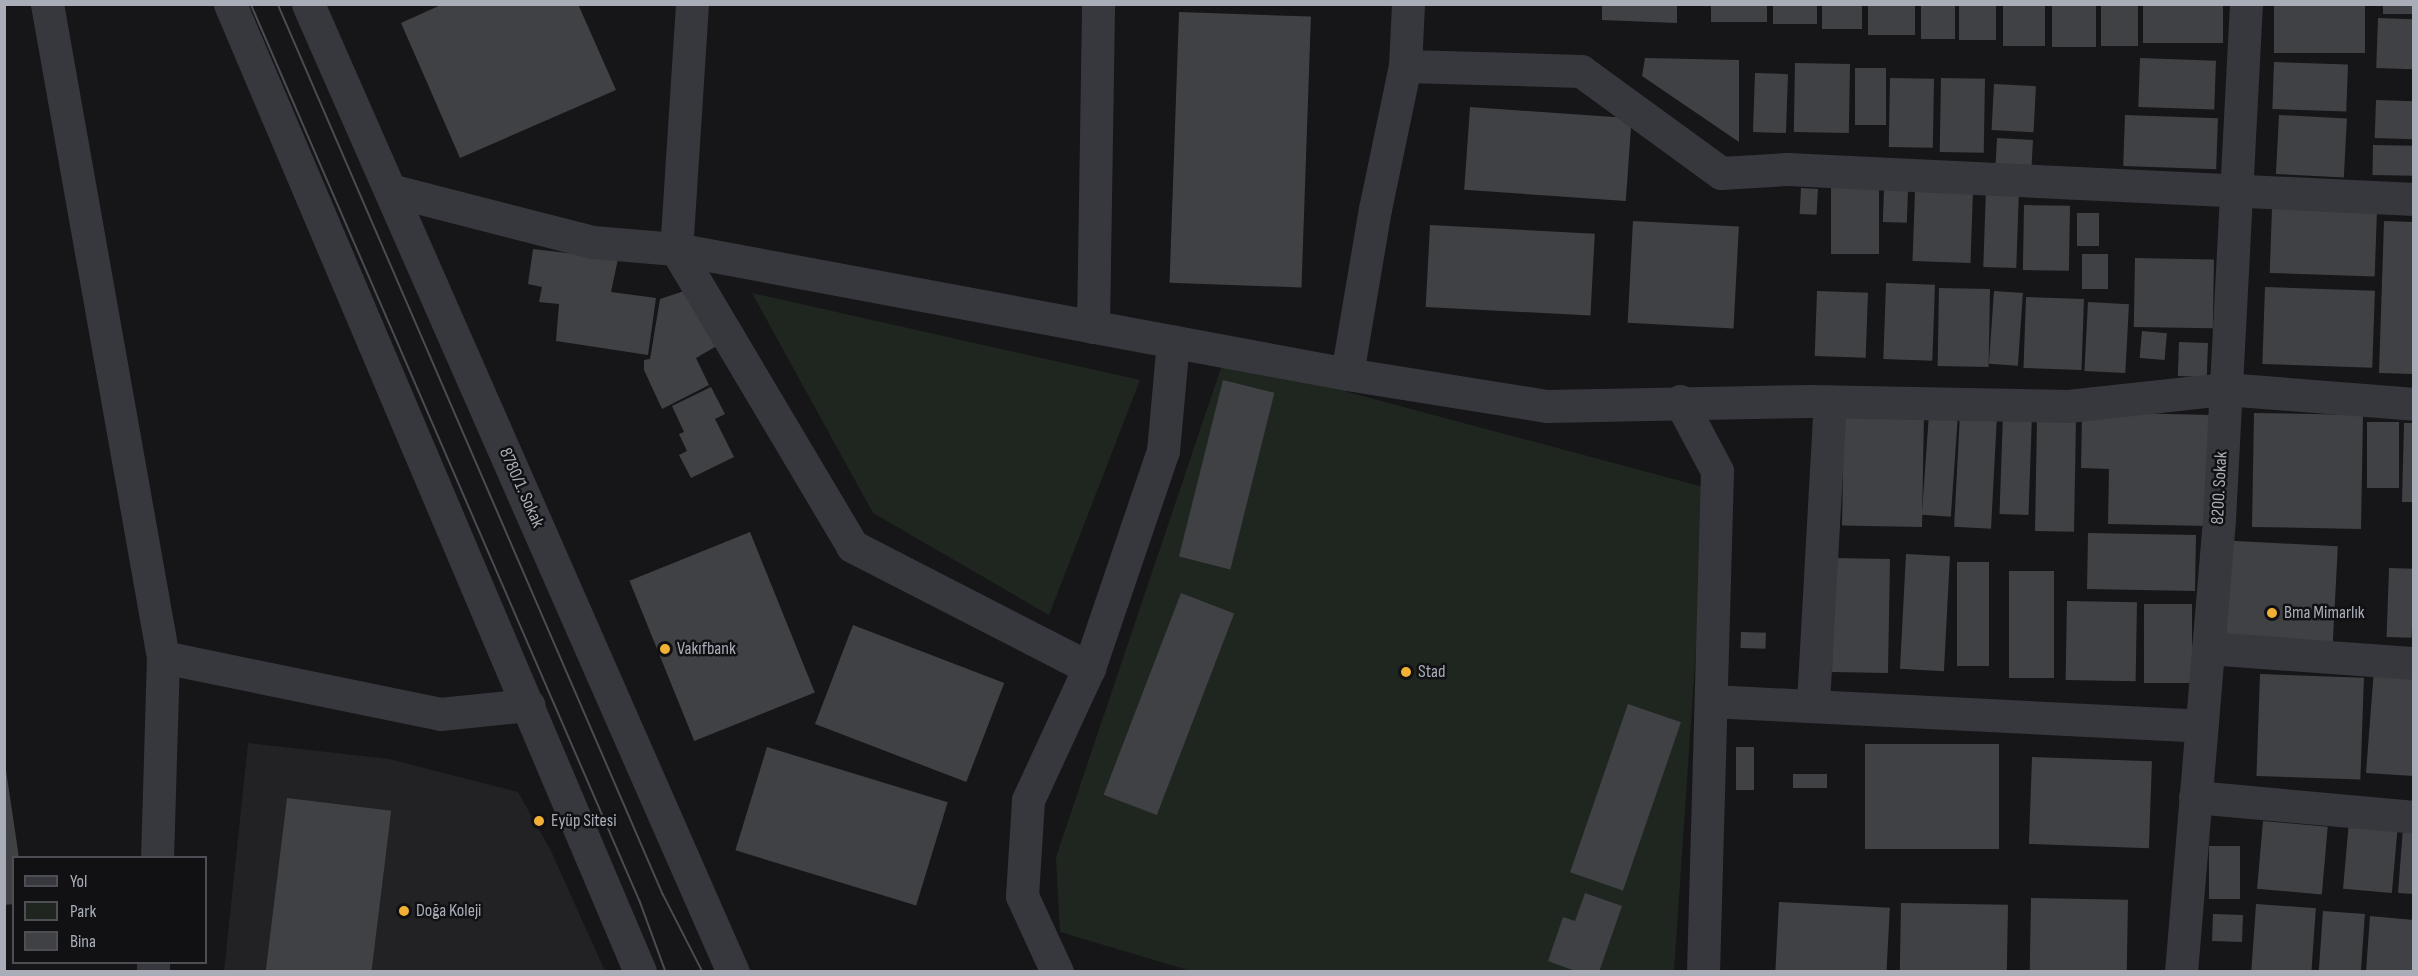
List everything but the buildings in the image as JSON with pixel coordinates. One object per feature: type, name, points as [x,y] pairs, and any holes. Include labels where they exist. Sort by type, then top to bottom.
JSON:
[{"type":"street","points":[[46,4],[163,657],[157,856]]},
{"type":"street","points":[[230,4],[529,705],[640,972]]},
{"type":"street","name":"8780/1. Sokak","points":[[308,4],[733,972]]},
{"type":"street","points":[[692,4],[676,249],[852,546],[1089,668]]},
{"type":"street","points":[[1093,327],[1098,4]]},
{"type":"street","points":[[1347,374],[1375,209],[1405,66],[1408,4]]},
{"type":"street","name":"8200. Sokak","points":[[2181,972],[2208,648],[2226,389],[2246,4]]},
{"type":"street","points":[[1405,66],[1581,71],[1721,173],[1787,169],[2414,199]]},
{"type":"street","points":[[390,190],[592,242],[676,249],[1347,374],[1546,406],[1680,401],[1830,401],[2068,406],[2226,389],[2414,404]]},
{"type":"street","points":[[1057,972],[1022,896],[1028,800],[1089,668],[1163,451],[1173,341]]},
{"type":"street","points":[[1680,401],[1717,471],[1703,972]]},
{"type":"street","points":[[1812,703],[1830,401]]},
{"type":"street","points":[[2208,648],[2414,663]]},
{"type":"street","points":[[163,657],[440,714],[529,705]]},
{"type":"street","points":[[1711,701],[1812,703],[2201,726]]},
{"type":"street","points":[[2195,797],[2414,817]]},
{"type":"shaded area","name":"Doğa Koleji","points":[[248,743],[389,759],[518,792],[551,851],[605,971],[224,972]]},
{"type":"green space","points":[[752,293],[1140,380],[1049,615],[873,513]]},
{"type":"green space","name":"Stad","points":[[1224,359],[1707,488],[1674,971],[1191,971],[1060,932],[1056,857]]},
{"type":"tram line","points":[[251,4],[640,901],[666,972]]},
{"type":"tram line","points":[[278,4],[663,894],[703,972]]},
{"type":"place","name":"Bma Mimarlık","points":[[2272,613]]},
{"type":"place","name":"Vakıfbank","points":[[665,649]]},
{"type":"place","name":"Stad","points":[[1406,672]]},
{"type":"place","name":"Eyüp Sitesi","points":[[539,821]]},
{"type":"place","name":"Doğa Koleji","points":[[404,911]]}]
